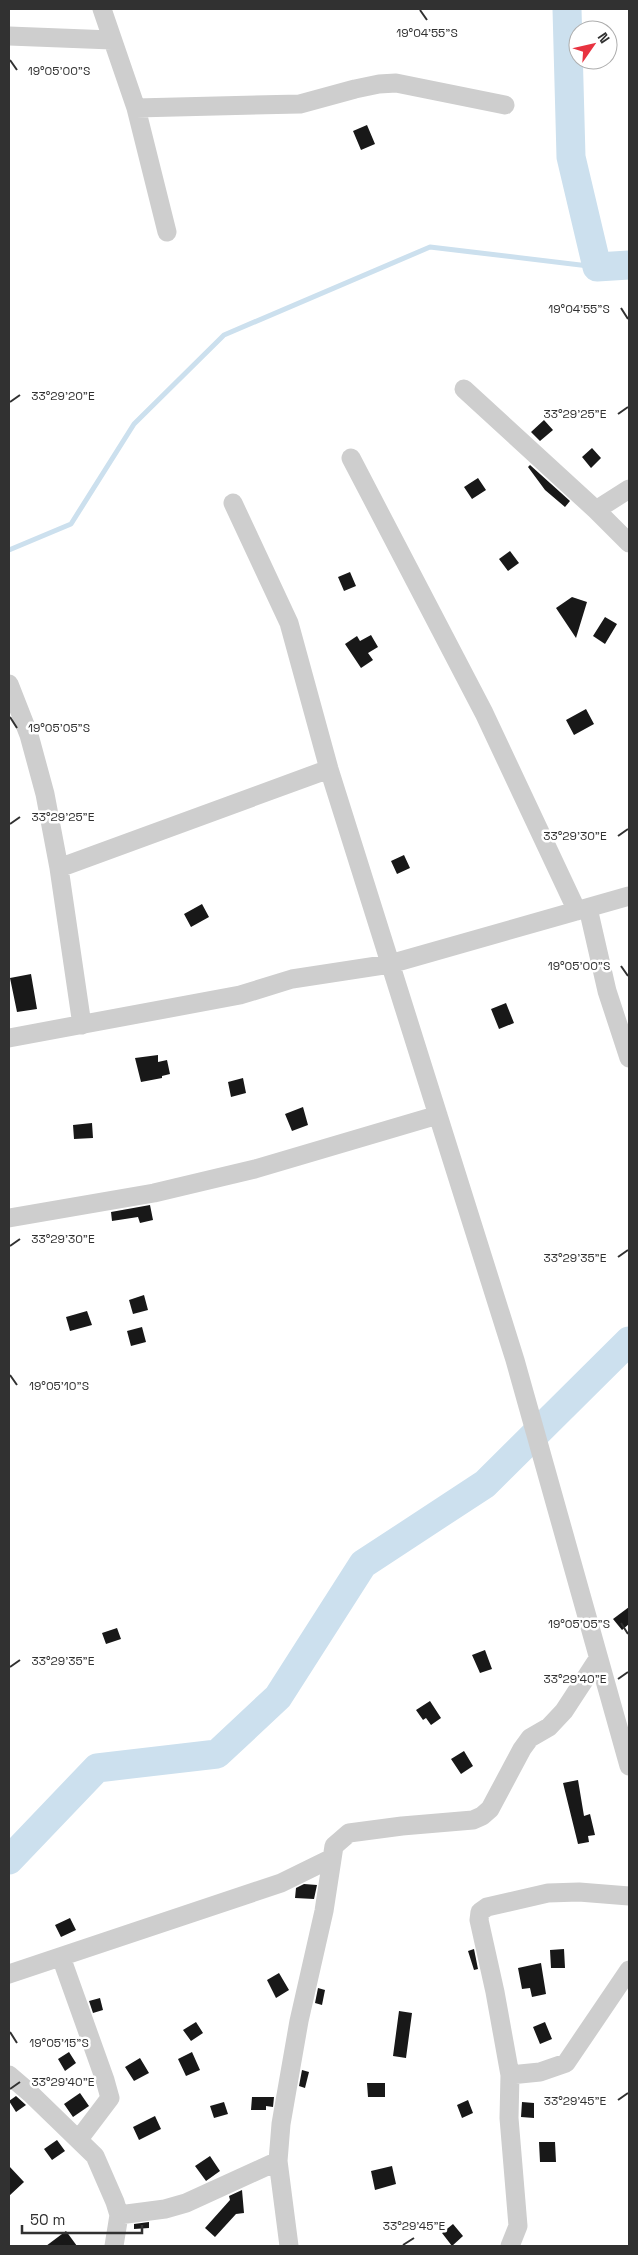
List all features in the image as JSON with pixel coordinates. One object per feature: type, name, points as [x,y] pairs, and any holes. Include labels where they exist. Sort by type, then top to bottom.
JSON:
[{"type":"street","points":[[102,9],[136,108],[167,232]]},
{"type":"street","points":[[9,36],[112,40]]},
{"type":"street","points":[[136,108],[300,104],[355,89],[396,83],[506,105]]},
{"type":"street","points":[[464,389],[596,510],[629,543]]},
{"type":"street","points":[[351,458],[484,713],[583,909],[629,1058]]},
{"type":"street","points":[[596,510],[629,489]]},
{"type":"street","points":[[233,503],[290,623],[328,769],[515,1360],[629,1766]]},
{"type":"street","points":[[9,684],[28,735],[45,794],[59,868],[82,1025]]},
{"type":"street","points":[[59,868],[328,769]]},
{"type":"street","points":[[9,1038],[240,995],[292,980],[390,964],[629,896]]},
{"type":"street","points":[[9,1218],[154,1192],[246,1171],[438,1116]]},
{"type":"street","points":[[289,2246],[278,2161],[281,2124],[300,2021],[324,1911],[334,1846],[349,1833],[473,1820],[482,1816],[494,1802],[522,1749],[530,1738],[549,1728],[564,1711],[598,1659]]},
{"type":"street","points":[[9,1974],[281,1882],[332,1858]]},
{"type":"street","points":[[510,2246],[518,2226],[509,2118],[510,2075],[495,1992],[479,1920],[480,1912],[487,1907],[548,1893],[579,1892],[629,1896]]},
{"type":"street","points":[[61,1957],[110,2098],[80,2140]]},
{"type":"street","points":[[510,2075],[540,2072],[566,2063],[629,1970]]},
{"type":"street","points":[[9,2075],[30,2092],[53,2117],[80,2140],[95,2156],[119,2215],[114,2246]]},
{"type":"street","points":[[119,2215],[166,2209],[186,2203],[278,2161]]},
{"type":"building","points":[[367,125],[375,144],[361,150],[353,131]]},
{"type":"building","points":[[544,420],[553,430],[540,441],[531,432]]},
{"type":"building","points":[[592,448],[601,458],[591,468],[582,457]]},
{"type":"building","points":[[530,465],[570,501],[565,507],[545,490],[528,467]]},
{"type":"building","points":[[478,478],[486,490],[472,499],[464,487]]},
{"type":"building","points":[[510,551],[519,563],[508,571],[499,559]]},
{"type":"building","points":[[350,572],[356,586],[344,591],[338,577]]},
{"type":"building","points":[[572,597],[587,602],[576,638],[556,608]]},
{"type":"building","points":[[605,617],[617,624],[605,644],[593,636]]},
{"type":"building","points":[[371,635],[378,647],[368,653],[373,660],[361,668],[345,644],[357,636],[360,641]]},
{"type":"building","points":[[586,709],[594,724],[574,735],[566,720]]},
{"type":"building","points":[[404,855],[410,868],[397,874],[391,861]]},
{"type":"building","points":[[202,904],[209,917],[191,927],[184,914]]},
{"type":"building","points":[[31,974],[37,1009],[17,1012],[10,978]]},
{"type":"building","points":[[506,1003],[514,1023],[499,1029],[491,1009]]},
{"type":"building","points":[[158,1055],[158,1062],[167,1060],[170,1074],[162,1076],[162,1078],[141,1082],[135,1058]]},
{"type":"building","points":[[243,1078],[246,1093],[231,1097],[228,1082]]},
{"type":"building","points":[[303,1107],[308,1125],[292,1131],[285,1114]]},
{"type":"building","points":[[92,1123],[93,1138],[74,1139],[73,1125]]},
{"type":"building","points":[[150,1205],[153,1220],[140,1223],[138,1217],[112,1221],[111,1212]]},
{"type":"building","points":[[144,1295],[148,1310],[133,1314],[129,1300]]},
{"type":"building","points":[[87,1311],[92,1325],[70,1331],[66,1317]]},
{"type":"building","points":[[142,1327],[146,1342],[131,1346],[127,1331]]},
{"type":"building","points":[[629,1607],[629,1624],[622,1630],[613,1619]]},
{"type":"building","points":[[117,1628],[121,1639],[106,1644],[102,1633]]},
{"type":"building","points":[[485,1650],[492,1669],[480,1673],[472,1655]]},
{"type":"building","points":[[430,1701],[441,1718],[431,1725],[426,1718],[423,1720],[416,1710]]},
{"type":"building","points":[[464,1751],[473,1766],[461,1774],[451,1759]]},
{"type":"building","points":[[578,1780],[584,1816],[590,1814],[595,1835],[588,1836],[589,1842],[578,1844],[563,1783]]},
{"type":"building","points":[[304,1884],[317,1885],[314,1899],[295,1898],[296,1888]]},
{"type":"building","points":[[70,1918],[76,1930],[61,1937],[55,1925]]},
{"type":"building","points":[[474,1949],[478,1969],[474,1970],[468,1951]]},
{"type":"building","points":[[564,1949],[565,1968],[551,1968],[550,1950]]},
{"type":"building","points":[[541,1963],[546,1994],[532,1997],[530,1988],[522,1989],[518,1968]]},
{"type":"building","points":[[279,1973],[289,1990],[276,1998],[267,1980]]},
{"type":"building","points":[[318,1988],[325,1990],[322,2005],[315,2003]]},
{"type":"building","points":[[100,1998],[103,2010],[93,2013],[89,2001]]},
{"type":"building","points":[[399,2011],[412,2013],[406,2058],[393,2056]]},
{"type":"building","points":[[196,2022],[203,2033],[191,2041],[183,2030]]},
{"type":"building","points":[[545,2022],[552,2039],[540,2044],[533,2027]]},
{"type":"building","points":[[69,2052],[76,2063],[65,2071],[58,2059]]},
{"type":"building","points":[[192,2052],[200,2070],[186,2076],[178,2059]]},
{"type":"building","points":[[140,2058],[149,2073],[134,2081],[125,2067]]},
{"type":"building","points":[[302,2070],[309,2072],[305,2088],[299,2086]]},
{"type":"building","points":[[367,2083],[385,2083],[385,2097],[368,2097]]},
{"type":"building","points":[[80,2093],[89,2106],[73,2117],[64,2104]]},
{"type":"building","points":[[16,2096],[26,2105],[16,2112],[9,2101]]},
{"type":"building","points":[[252,2097],[274,2097],[273,2107],[266,2106],[266,2110],[251,2110]]},
{"type":"building","points":[[468,2100],[473,2113],[462,2118],[457,2105]]},
{"type":"building","points":[[224,2102],[228,2114],[214,2118],[210,2106]]},
{"type":"building","points":[[522,2102],[534,2103],[534,2118],[521,2117]]},
{"type":"building","points":[[155,2116],[161,2129],[139,2140],[133,2127]]},
{"type":"building","points":[[57,2140],[65,2151],[52,2160],[44,2149]]},
{"type":"building","points":[[539,2142],[555,2142],[556,2162],[540,2162]]},
{"type":"building","points":[[210,2156],[220,2171],[206,2181],[195,2166]]},
{"type":"building","points":[[9,2166],[24,2182],[9,2196]]},
{"type":"building","points":[[392,2166],[396,2184],[375,2190],[371,2171]]},
{"type":"building","points":[[242,2190],[244,2213],[236,2214],[215,2237],[205,2228],[230,2200],[229,2196]]},
{"type":"building","points":[[149,2222],[149,2228],[134,2229],[134,2224]]},
{"type":"building","points":[[453,2224],[463,2236],[452,2246],[442,2233]]},
{"type":"building","points":[[66,2231],[77,2246],[46,2246]]},
{"type":"waterway","points":[[567,9],[571,157],[597,267],[629,265]]},
{"type":"waterway","points":[[9,550],[71,524],[134,424],[224,335],[430,247],[597,267]]},
{"type":"waterway","points":[[9,1860],[97,1768],[217,1754],[278,1697],[363,1564],[485,1484],[629,1341]]}]
